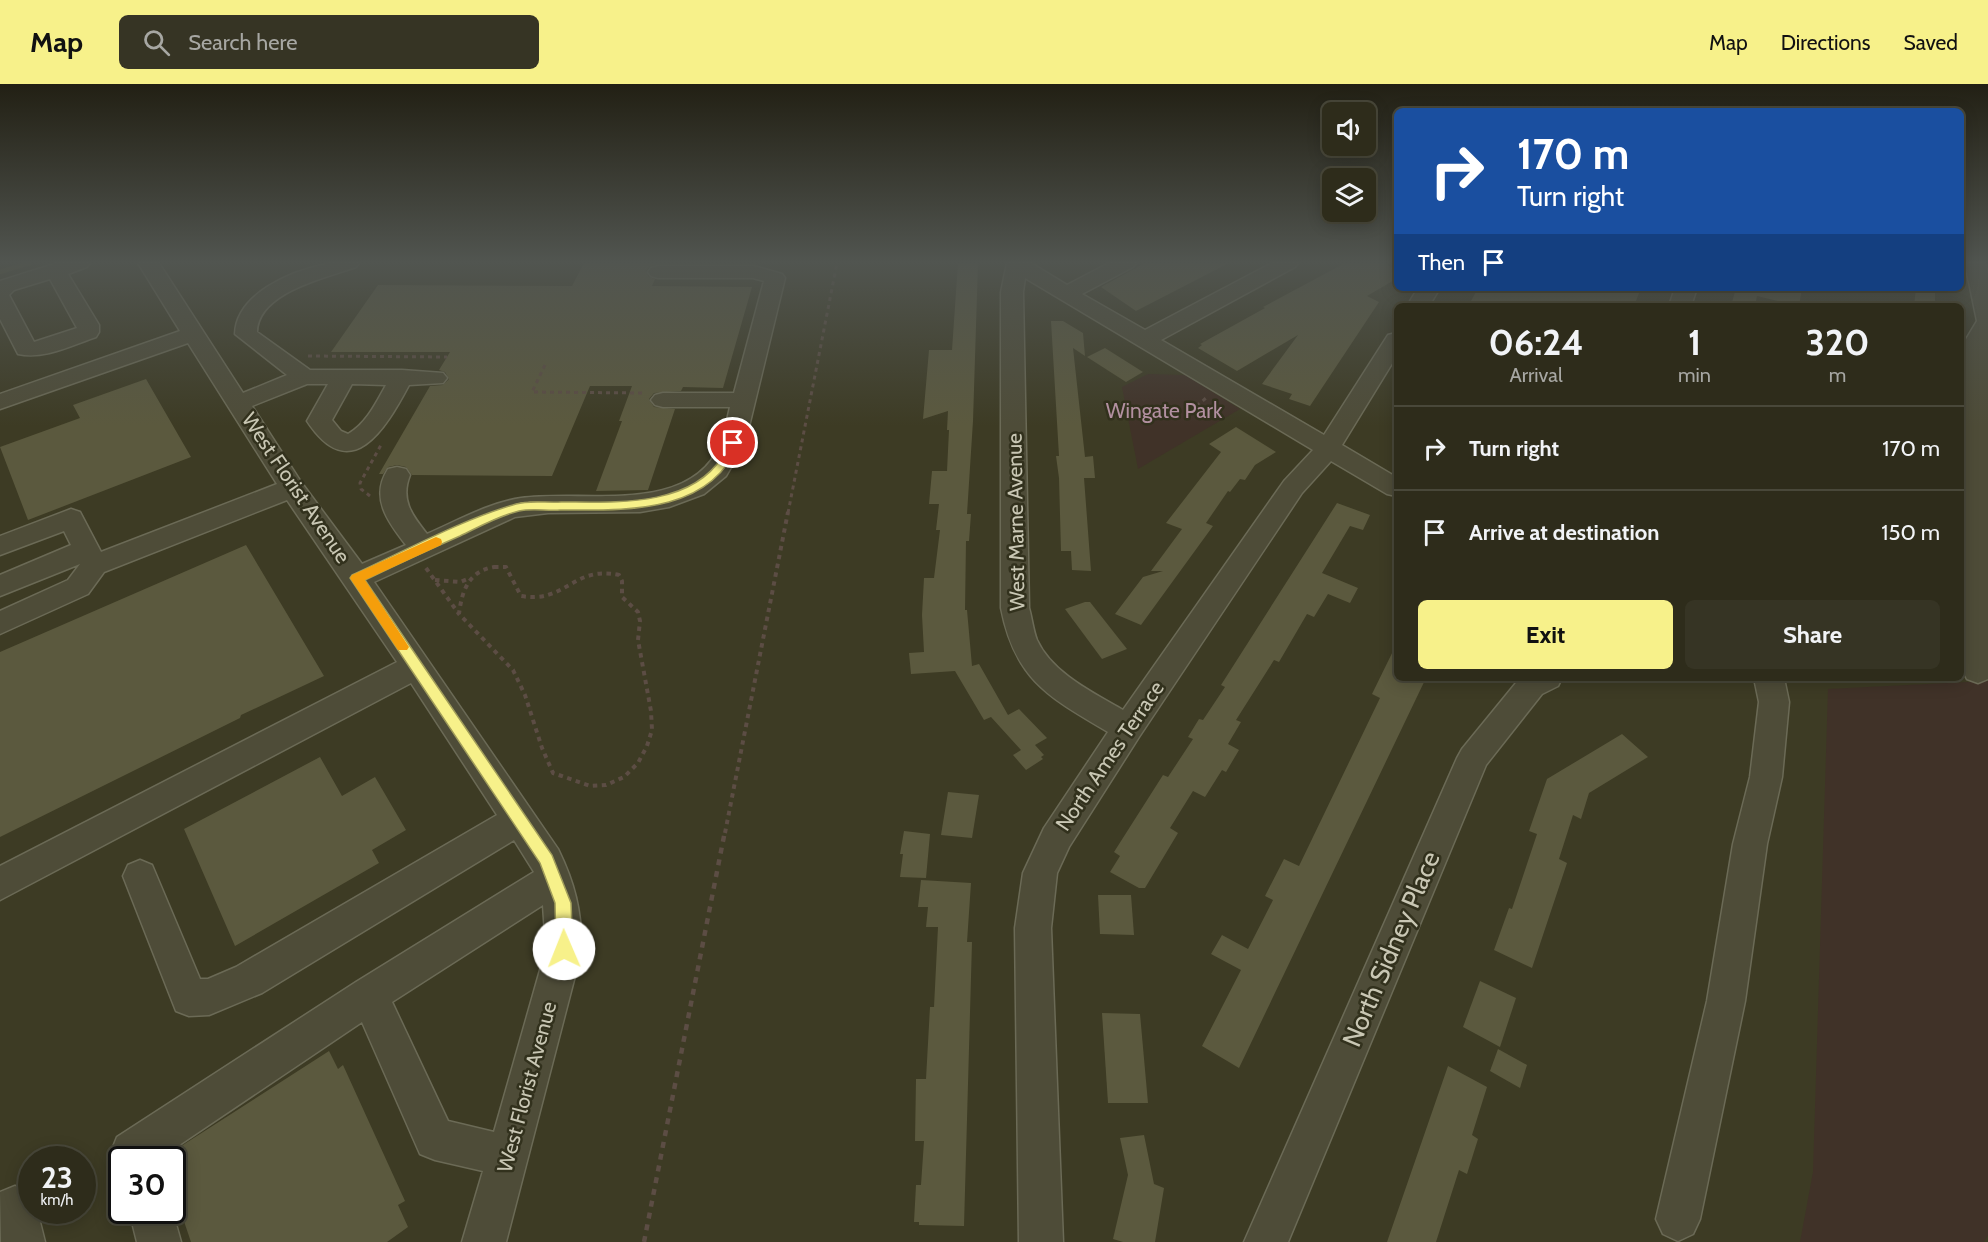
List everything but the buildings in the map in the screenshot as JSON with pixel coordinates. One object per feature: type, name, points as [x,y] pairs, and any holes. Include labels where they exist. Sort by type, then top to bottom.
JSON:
[{"type":"street","points":[[10,317],[26,349],[42,348],[88,332],[88,326],[83,317]]},
{"type":"street","name":"West Florist Avenue","points":[[182,317],[292,488],[357,578],[519,819],[555,878],[563,903],[564,949],[484,1242]]},
{"type":"street","points":[[249,317],[246,334],[302,367],[344,377],[423,372]]},
{"type":"street","points":[[357,578],[424,557],[488,518],[519,507],[629,506],[662,501],[691,489],[714,473],[727,458],[765,317]]},
{"type":"street","name":"West Marne Avenue","points":[[1012,317],[1015,608],[1025,647],[1046,674],[1075,696],[1128,728]]},
{"type":"street","points":[[1106,317],[1394,487]]},
{"type":"street","points":[[1144,340],[1188,317]]},
{"type":"street","points":[[1976,671],[1983,547],[1982,350],[1976,341],[1988,321]]},
{"type":"street","points":[[0,402],[193,334]]},
{"type":"street","name":"North Ames Terrace","points":[[1041,1242],[1033,928],[1040,873],[1056,838],[1128,728],[1293,487],[1328,448],[1394,343]]},
{"type":"street","points":[[239,403],[302,367]]},
{"type":"street","points":[[344,377],[319,421],[328,435],[344,444],[354,443],[366,435],[423,372]]},
{"type":"street","points":[[663,400],[744,400]]},
{"type":"street","points":[[397,474],[391,500],[424,557]]},
{"type":"street","points":[[0,586],[292,488]]},
{"type":"street","points":[[0,546],[71,518],[90,557],[78,587],[0,623]]},
{"type":"street","points":[[0,884],[416,666]]},
{"type":"street","name":"North Sidney Place","points":[[1266,1242],[1473,758],[1531,686],[1541,681]]},
{"type":"street","points":[[1678,1219],[1726,1001],[1750,844],[1766,777],[1774,702],[1770,681]]},
{"type":"street","points":[[140,876],[189,998],[209,997],[249,980],[519,819]]},
{"type":"street","points":[[141,1146],[369,995],[555,878]]},
{"type":"street","points":[[369,995],[435,1139],[508,1156]]},
{"type":"street","points":[[154,1224],[159,1242]]},
{"type":"path","points":[[644,1242],[827,317]]},
{"type":"path","points":[[302,367],[423,372],[447,357]]},
{"type":"path","points":[[545,365],[532,392],[655,393],[663,400]]},
{"type":"path","points":[[1194,414],[1199,404],[1208,396],[1212,396]]},
{"type":"path","points":[[370,496],[361,489],[360,483],[382,445]]},
{"type":"path","points":[[424,557],[435,580],[459,614],[484,642],[512,667],[522,686],[545,759],[553,773],[590,786],[606,785],[624,777],[638,763],[652,730],[651,711],[638,640],[640,621],[638,612],[622,597],[622,581],[619,575],[600,570],[555,594],[530,599],[521,596],[506,567],[494,566],[460,582],[435,580]]},
{"type":"path","points":[[459,614],[464,586],[471,577]]},
{"type":"green space","name":"Wingate Park","points":[[1148,374],[1185,375],[1240,409],[1138,469],[1122,387]]},
{"type":"green space","points":[[1988,681],[1988,1235],[1984,1242],[1800,1242],[1813,1172],[1828,689]]},
{"type":"slow traffic","points":[[403,647],[357,578],[436,542]]},
{"type":"route","points":[[564,949],[563,903],[546,860],[357,578],[488,518],[519,507],[629,506],[662,501],[691,489],[714,473],[727,458],[733,443]]}]
